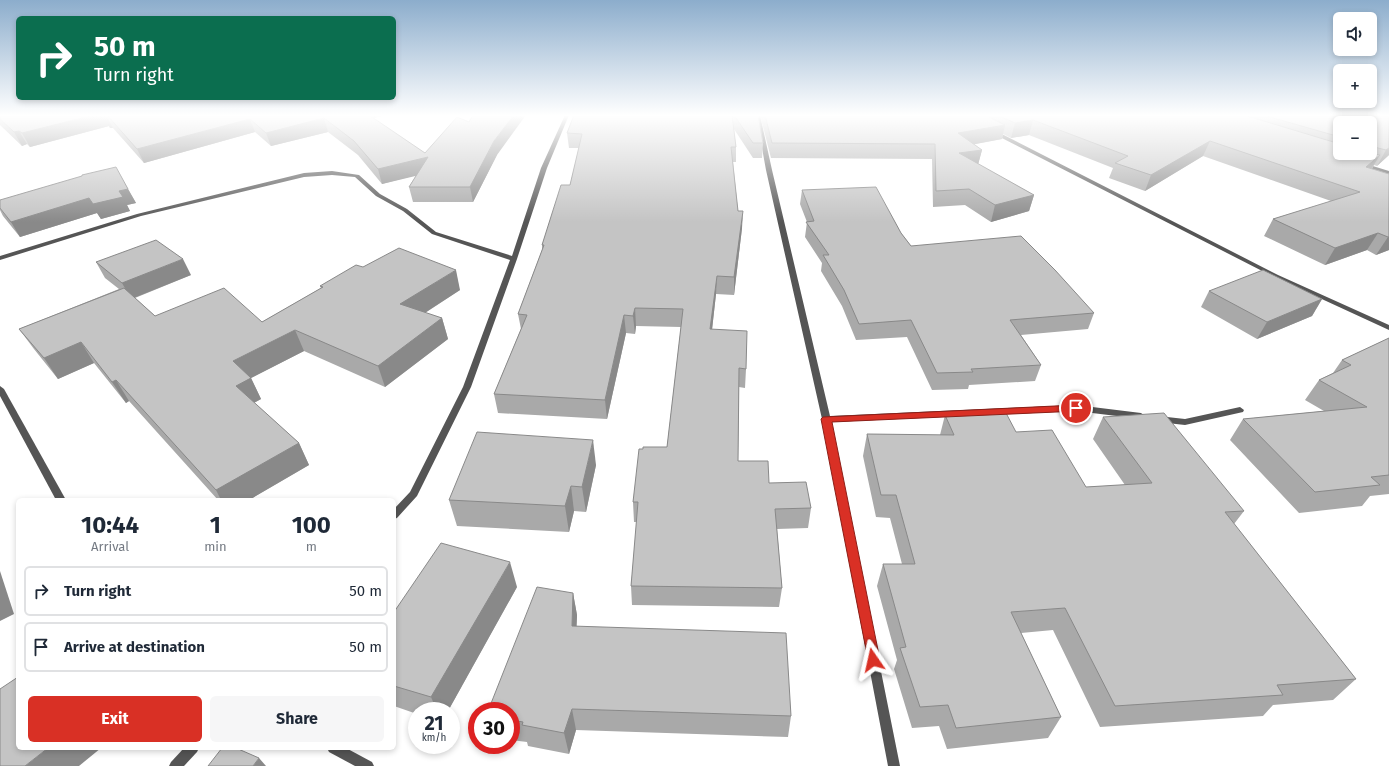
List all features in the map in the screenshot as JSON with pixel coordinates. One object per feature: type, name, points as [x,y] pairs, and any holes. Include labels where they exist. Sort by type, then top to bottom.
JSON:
[{"type":"street","points":[[396,513],[414,494],[467,387],[514,259],[544,168],[551,151]]},
{"type":"street","points":[[765,151],[826,419],[894,766]]},
{"type":"street","points":[[1030,151],[1276,276],[1389,328]]},
{"type":"street","points":[[1359,163],[1387,171]]},
{"type":"street","points":[[0,258],[170,208],[304,175],[332,173],[358,176],[378,195],[404,210],[434,233],[514,259]]},
{"type":"street","points":[[1,391],[61,498]]},
{"type":"street","points":[[826,419],[1076,408],[1185,422],[1240,410]]},
{"type":"street","points":[[175,766],[191,750]]},
{"type":"street","points":[[337,750],[368,766]]},
{"type":"building","points":[[362,151],[422,151],[425,153],[427,151],[489,151],[470,187],[409,187],[428,157],[378,169]]},
{"type":"building","points":[[578,151],[731,151],[738,211],[743,211],[734,277],[717,276],[710,329],[747,331],[746,369],[739,368],[738,461],[768,461],[769,483],[806,482],[811,508],[775,509],[782,588],[631,586],[638,502],[633,502],[639,449],[643,449],[643,447],[667,447],[683,309],[635,308],[633,316],[624,315],[605,400],[494,394],[527,315],[518,314],[544,245],[542,245],[561,185],[570,185]]},
{"type":"building","points":[[935,151],[976,151],[959,153],[1034,195],[995,205],[969,189],[936,191]]},
{"type":"building","points":[[1114,151],[1193,151],[1151,175],[1115,163],[1128,156]]},
{"type":"building","points":[[1239,151],[1333,151],[1333,160],[1374,160],[1366,167],[1389,174],[1389,237],[1378,233],[1335,248],[1273,219],[1360,192]]},
{"type":"building","points":[[116,167],[128,189],[119,191],[123,197],[93,204],[89,198],[11,222],[0,208],[0,200],[82,175]]},
{"type":"building","points":[[876,187],[901,233],[911,246],[1021,236],[1055,270],[1094,313],[1010,320],[1041,365],[971,369],[973,372],[937,373],[911,320],[859,324],[844,290],[823,255],[829,255],[806,222],[814,221],[802,190]]},
{"type":"building","points":[[156,240],[183,259],[122,283],[96,262]]},
{"type":"building","points":[[399,248],[456,270],[400,304],[442,318],[378,366],[295,330],[233,361],[251,378],[236,386],[299,443],[216,490],[116,380],[112,382],[81,342],[44,358],[19,329],[124,288],[155,316],[224,288],[262,322],[323,287],[320,286],[356,265],[363,267]]},
{"type":"building","points":[[1263,270],[1322,299],[1267,322],[1209,291]]},
{"type":"building","points":[[1389,338],[1389,475],[1371,477],[1380,485],[1315,492],[1243,419],[1367,407],[1319,380],[1351,365],[1342,360]]},
{"type":"building","points":[[1006,413],[1016,432],[1052,430],[1086,487],[1152,483],[1103,417],[1164,413],[1244,511],[1225,512],[1356,679],[1277,685],[1283,695],[1115,706],[1065,608],[1011,612],[1061,717],[956,728],[948,705],[920,707],[900,648],[906,647],[883,564],[915,564],[896,495],[881,495],[867,434],[954,435],[945,415]]},
{"type":"building","points":[[477,432],[593,440],[582,487],[571,486],[565,506],[449,500]]},
{"type":"building","points":[[441,543],[510,562],[431,697],[396,687],[396,609]]},
{"type":"building","points":[[537,587],[573,593],[572,626],[786,633],[791,716],[572,709],[564,733],[522,725],[523,722],[520,722],[520,702],[492,702]]},
{"type":"building","points":[[16,678],[16,750],[45,750],[25,766],[0,766],[0,689]]},
{"type":"building","points":[[220,750],[241,750],[259,758],[253,766],[208,766]]},
{"type":"route","points":[[873,660],[826,419],[1076,408]]}]
